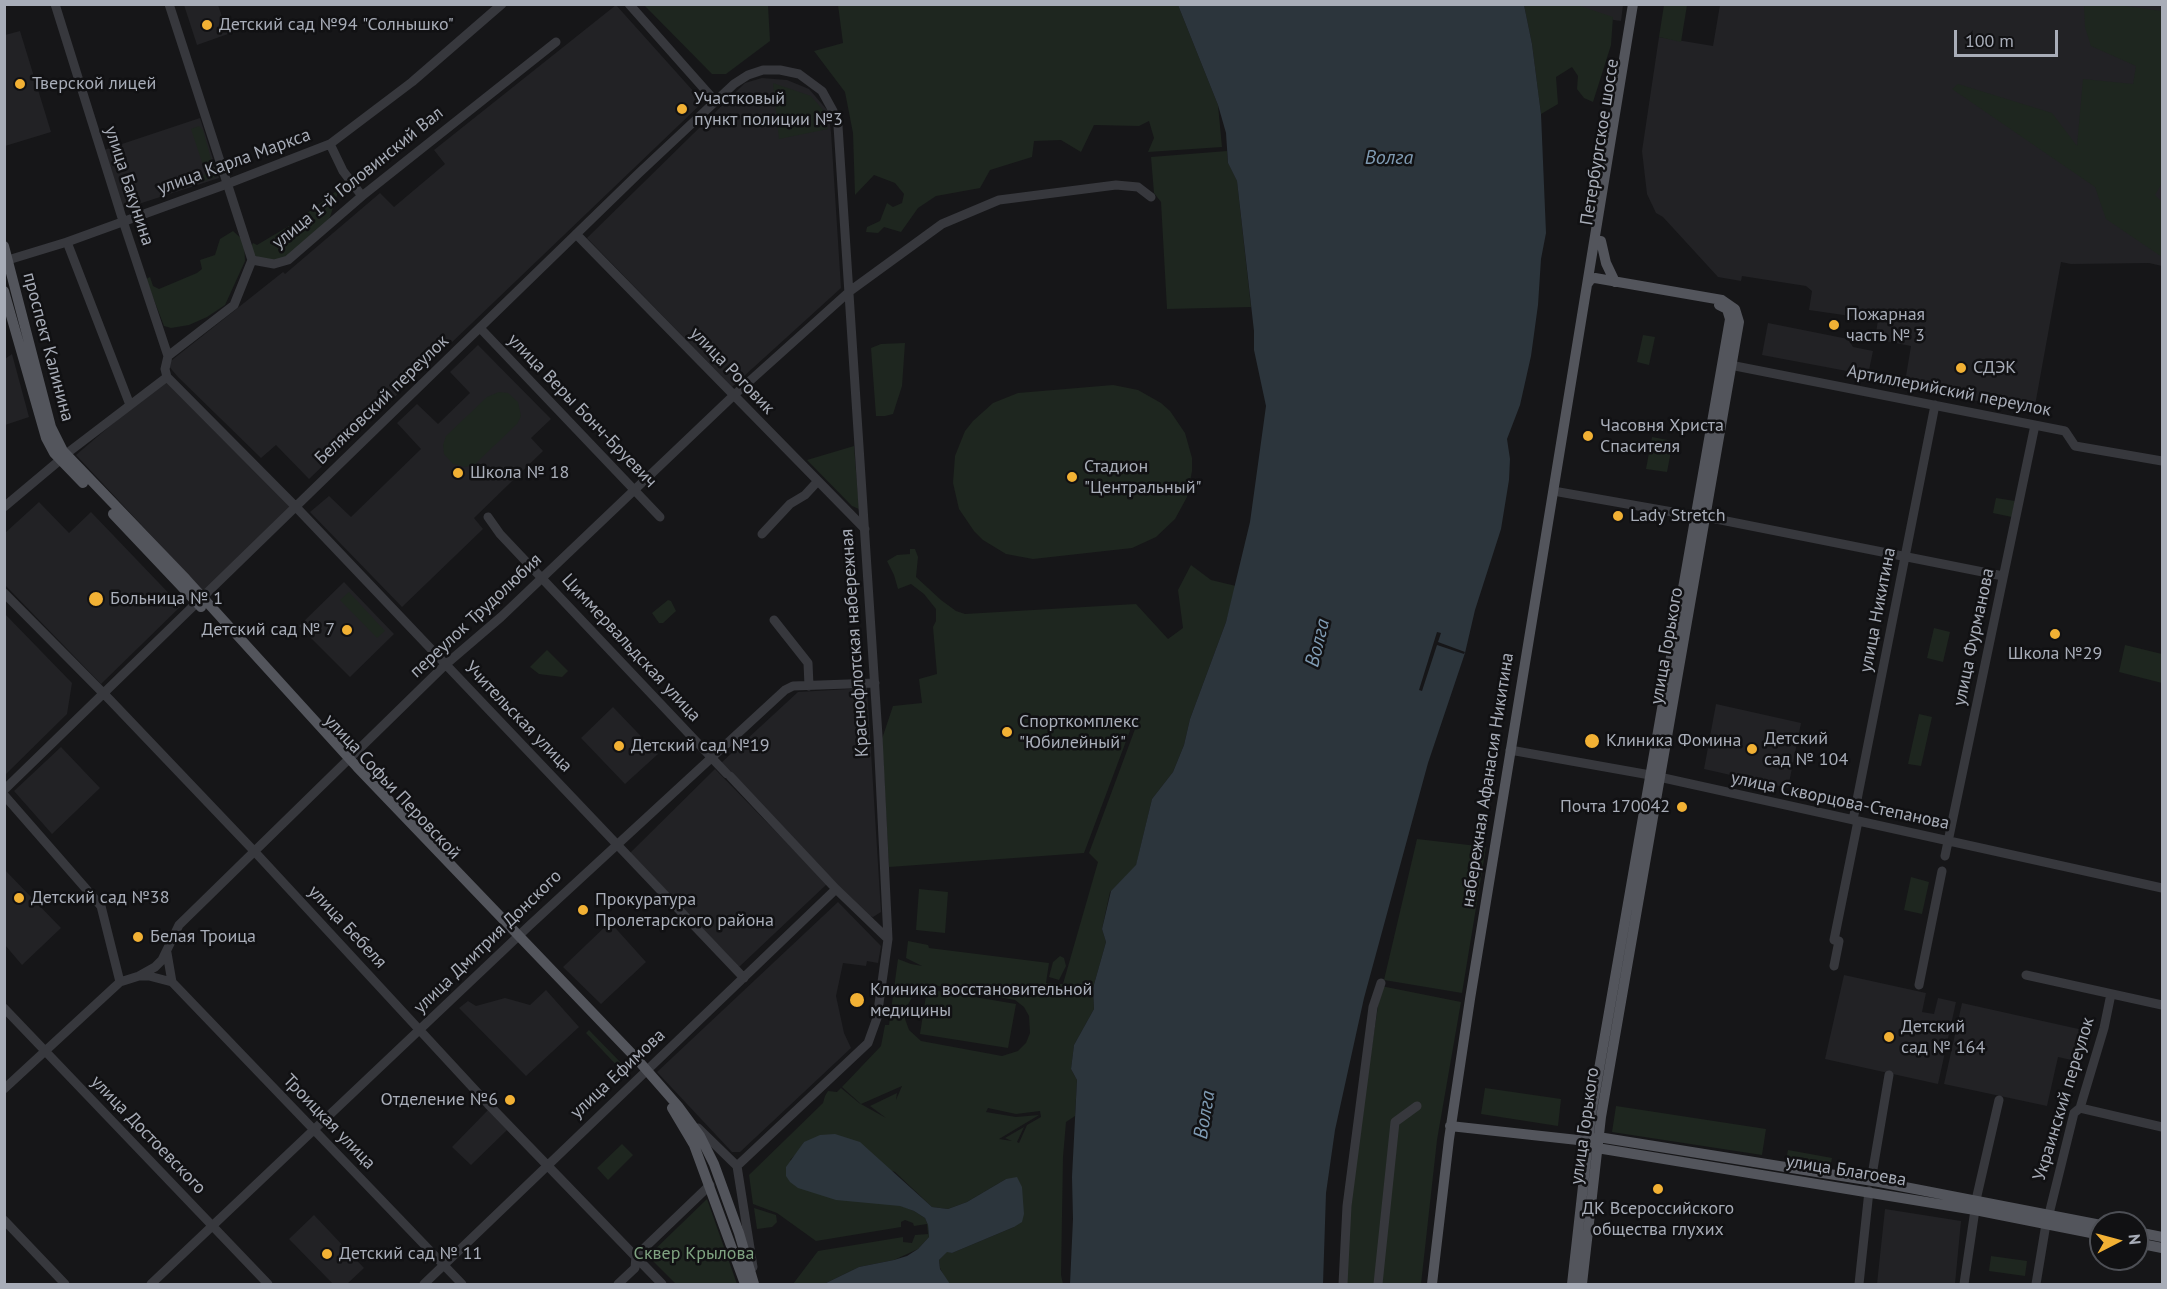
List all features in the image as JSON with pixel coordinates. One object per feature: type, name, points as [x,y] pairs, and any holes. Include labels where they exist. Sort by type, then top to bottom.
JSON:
[{"type":"main road","name":"Петербургское шоссе","points":[[1592,282],[1633,4]]},
{"type":"main road","name":"Петербургское шоссе","points":[[1592,282],[1601,241],[1639,4]]},
{"type":"main road","points":[[1601,241],[1607,267],[1615,282]]},
{"type":"main road","name":"проспект Калинина","points":[[4,246],[5,263],[13,278],[51,427],[63,457]]},
{"type":"main road","name":"улица Горького","points":[[1592,282],[1615,282],[1722,300],[1731,304],[1739,322],[1727,364]]},
{"type":"main road","name":"улица Горького","points":[[1572,1284],[1587,1141],[1701,516],[1727,364],[1730,319],[1727,309],[1721,306],[1592,282]]},
{"type":"main road","name":"набережная Афанасия Никитина","points":[[1513,750],[1559,492],[1592,282]]},
{"type":"main road","name":"набережная Афанасия Никитина","points":[[1432,1284],[1513,750],[1592,282]]},
{"type":"main road","name":"проспект Калинина","points":[[5,295],[45,434],[50,446],[63,457]]},
{"type":"main road","name":"улица Софьи Перовской","points":[[63,457],[200,600],[347,760],[688,1118],[696,1139]]},
{"type":"main road","name":"улица Горького","points":[[1582,1284],[1597,1143],[1655,777]]},
{"type":"main road","name":"улица Софьи Перовской","points":[[645,1072],[696,1139]]},
{"type":"main road","name":"набережная Афанасия Никитина","points":[[1438,1284],[1454,1127]]},
{"type":"main road","name":"улица Благоева","points":[[1454,1127],[1587,1141],[1870,1186],[2048,1219],[2089,1223]]},
{"type":"main road","points":[[696,1139],[745,1284]]},
{"type":"main road","points":[[696,1139],[724,1190],[755,1284]]},
{"type":"main road","points":[[710,1185],[717,1185],[724,1190]]},
{"type":"main road","name":"улица Благоева","points":[[2048,1219],[2089,1231]]},
{"type":"street","name":"улица Бакунина","points":[[55,4],[168,356],[165,369],[167,377]]},
{"type":"street","points":[[169,4],[252,260]]},
{"type":"street","name":"улица Карла Маркса","points":[[5,263],[227,184],[330,144],[412,82],[502,4]]},
{"type":"street","points":[[629,4],[715,101]]},
{"type":"street","name":"улица 1-й Головинский Вал","points":[[168,356],[234,305],[252,260],[274,264],[288,260],[362,196],[556,42]]},
{"type":"street","name":"Беляковский переулок","points":[[4,789],[576,234],[737,81],[755,72],[776,69],[799,74]]},
{"type":"street","name":"Краснофлотская набережная","points":[[737,1166],[868,1043],[877,1018],[888,939],[875,683],[837,122],[822,91],[799,74]]},
{"type":"street","points":[[330,144],[343,171],[362,196]]},
{"type":"street","name":"переулок Трудолюбия","points":[[139,976],[159,964],[167,953],[174,932],[179,925],[445,664],[501,617],[733,396],[850,291],[942,224],[999,201],[1116,185],[1138,188],[1151,197]]},
{"type":"street","name":"улица Роговик","points":[[576,234],[865,529]]},
{"type":"street","points":[[67,242],[130,405]]},
{"type":"street","name":"улица Веры Бонч-Бруевич","points":[[480,328],[660,517]]},
{"type":"street","name":"Артиллерийский переулок","points":[[1727,364],[2065,431],[2075,446],[2163,461]]},
{"type":"street","points":[[4,507],[63,457],[167,377]]},
{"type":"street","name":"Учительская улица","points":[[167,377],[296,507],[744,978]]},
{"type":"street","name":"улица Никитина","points":[[1834,966],[1839,941],[1834,940],[1935,405]]},
{"type":"street","name":"улица Фурманова","points":[[1945,856],[2035,425]]},
{"type":"street","points":[[762,534],[790,504],[805,495],[817,482]]},
{"type":"street","points":[[1559,492],[1701,516],[2003,576]]},
{"type":"street","name":"Циммервальдская улица","points":[[488,517],[500,534],[836,889],[888,939]]},
{"type":"street","name":"улица Бебеля","points":[[4,593],[255,852],[419,1031],[662,1284]]},
{"type":"street","points":[[774,620],[808,663],[809,686]]},
{"type":"street","name":"улица Дмитрия Донского","points":[[151,1284],[710,756],[785,690],[793,687],[875,683]]},
{"type":"street","name":"улица Скворцова-Степанова","points":[[1513,750],[1655,777],[2163,888]]},
{"type":"street","points":[[4,795],[101,906],[120,982]]},
{"type":"street","points":[[1919,985],[1942,871]]},
{"type":"street","name":"улица Ефимова","points":[[424,1284],[836,889]]},
{"type":"street","points":[[869,921],[881,919],[888,913]]},
{"type":"street","points":[[4,1089],[120,982],[139,976],[155,976],[172,982],[167,953]]},
{"type":"street","points":[[2026,975],[2163,1005]]},
{"type":"street","name":"Троицкая улица","points":[[172,982],[462,1284]]},
{"type":"street","points":[[1343,1284],[1347,1206],[1373,1007],[1381,982]]},
{"type":"street","name":"Украинский переулок","points":[[2036,1284],[2048,1219],[2074,1113],[2080,1108],[2104,1028],[2111,994]]},
{"type":"street","name":"улица Достоевского","points":[[4,1008],[268,1284]]},
{"type":"street","points":[[1859,1284],[1870,1186],[1889,1075]]},
{"type":"street","points":[[1964,1284],[1976,1205],[1999,1100]]},
{"type":"street","points":[[1378,1284],[1395,1122],[1417,1106]]},
{"type":"street","points":[[2080,1108],[2163,1127]]},
{"type":"street","points":[[688,1118],[737,1166],[755,1284]]},
{"type":"street","points":[[618,1284],[635,1268],[636,1256],[710,1185]]},
{"type":"street","points":[[4,1220],[65,1284]]},
{"type":"shaded area","name":"Детский сад №94 \"Солнышко\"","points":[[184,5],[218,5],[228,34],[197,45]]},
{"type":"shaded area","points":[[616,5],[703,102],[309,479],[276,445],[261,458],[167,364],[283,272],[285,274],[380,193],[394,207],[445,164],[434,150]]},
{"type":"shaded area","points":[[1562,5],[1623,5],[1621,21],[1586,16]]},
{"type":"shaded area","points":[[1720,5],[2162,5],[2162,266],[2149,263],[2071,264],[2061,262],[2034,411],[1904,388],[1911,346],[1875,339],[1878,320],[1809,310],[1812,291],[1806,286],[1742,276],[1741,281],[1718,277],[1663,217],[1656,213],[1647,194],[1642,151],[1659,37],[1713,46]]},
{"type":"shaded area","name":"Тверской лицей","points":[[20,31],[51,132],[5,146],[5,35]]},
{"type":"shaded area","points":[[762,78],[787,80],[809,89],[828,111],[841,288],[732,387],[587,238],[745,83]]},
{"type":"shaded area","points":[[200,118],[219,178],[123,209],[104,150]]},
{"type":"shaded area","points":[[1768,323],[1848,339],[1853,347],[1873,351],[1868,375],[1762,355]]},
{"type":"shaded area","name":"Школа № 18","points":[[478,345],[551,419],[531,438],[543,451],[474,518],[483,529],[402,607],[310,512],[329,496],[351,517],[421,449],[397,423],[417,404],[438,424],[470,393],[450,372]]},
{"type":"shaded area","points":[[12,354],[29,417],[5,425],[5,359]]},
{"type":"shaded area","points":[[167,377],[296,507],[206,594],[76,455]]},
{"type":"shaded area","name":"Больница № 1","points":[[39,502],[69,533],[91,512],[181,606],[101,684],[5,585],[5,533]]},
{"type":"shaded area","name":"Детский сад № 7","points":[[344,582],[394,634],[350,677],[299,626]]},
{"type":"shaded area","points":[[5,614],[72,683],[67,714],[5,775]]},
{"type":"shaded area","points":[[867,688],[881,912],[873,917],[866,915],[721,763],[798,692]]},
{"type":"shaded area","name":"Детский сад № 104","points":[[1716,704],[1801,723],[1788,788],[1704,769]]},
{"type":"shaded area","name":"Детский сад №19","points":[[613,707],[658,754],[625,784],[581,738]]},
{"type":"shaded area","points":[[61,747],[100,788],[52,834],[14,791]]},
{"type":"shaded area","points":[[715,769],[827,884],[739,967],[630,853]]},
{"type":"shaded area","name":"Детский сад №38","points":[[4,869],[61,928],[22,965],[5,945]]},
{"type":"shaded area","points":[[838,902],[881,946],[878,963],[867,961],[866,966],[843,963],[836,996],[844,1033],[851,1048],[740,1152],[732,1152],[657,1072]]},
{"type":"shaded area","points":[[610,922],[646,962],[601,1004],[563,967]]},
{"type":"shaded area","name":"Детский сад № 164","points":[[1844,975],[1926,993],[1922,1012],[1934,1014],[1938,998],[1956,1002],[1938,1084],[1825,1059]]},
{"type":"shaded area","points":[[546,990],[579,1027],[526,1076],[459,1008],[468,1001],[476,1006],[505,998],[530,1005]]},
{"type":"shaded area","points":[[1962,1003],[2083,1030],[2076,1061],[2058,1057],[2047,1106],[1944,1084]]},
{"type":"shaded area","points":[[488,1110],[507,1130],[471,1165],[452,1147]]},
{"type":"shaded area","points":[[1885,1209],[1961,1221],[1955,1284],[1877,1284]]},
{"type":"shaded area","name":"Детский сад № 11","points":[[314,1215],[364,1268],[347,1284],[333,1284],[289,1239]]},
{"type":"green space","points":[[644,5],[768,5],[770,41],[726,74],[712,74]]},
{"type":"green space","points":[[838,5],[1178,5],[1218,105],[1222,147],[1148,152],[1154,138],[1149,121],[1139,126],[1094,125],[1081,152],[1061,140],[1034,141],[1032,157],[990,170],[980,188],[936,196],[918,208],[901,232],[884,227],[878,233],[866,232],[867,227],[880,221],[887,203],[893,207],[902,203],[904,194],[895,183],[874,175],[855,195],[853,133],[845,92],[814,51],[843,43]]},
{"type":"green space","points":[[1524,5],[1577,5],[1613,17],[1611,45],[1593,102],[1584,98],[1577,89],[1578,76],[1572,67],[1556,77],[1558,104],[1541,114],[1532,44]]},
{"type":"green space","points":[[1664,5],[1687,5],[1681,42],[1659,37]]},
{"type":"green space","points":[[2084,5],[2118,5],[2162,11],[2162,183],[2155,195],[2162,202],[2162,257],[2106,219],[2095,187],[1952,89],[1958,84],[2052,113],[2077,146],[2083,79],[2133,84],[2136,66],[2091,46],[2085,27]]},
{"type":"green space","points":[[773,83],[811,96],[825,112],[828,129],[779,139]]},
{"type":"green space","points":[[199,126],[203,130],[216,177],[168,193],[167,187],[206,174],[191,129]]},
{"type":"green space","points":[[1227,151],[1228,163],[1237,181],[1251,307],[1167,309],[1161,202],[1154,193],[1151,157]]},
{"type":"green space","points":[[339,189],[330,217],[323,227],[296,252],[281,259],[268,261],[253,255],[251,247],[253,243],[257,245],[294,223]]},
{"type":"green space","points":[[233,231],[244,241],[245,261],[225,305],[189,325],[171,328],[164,326],[146,279],[150,277],[153,286],[159,289],[197,273],[202,269],[200,260],[215,255],[220,239]]},
{"type":"green space","points":[[1643,335],[1655,337],[1649,365],[1637,362]]},
{"type":"green space","points":[[905,343],[902,386],[893,414],[876,416],[871,348],[881,344]]},
{"type":"green space","name":"Стадион \"Центральный\"","points":[[1113,385],[1138,390],[1161,403],[1170,411],[1185,433],[1192,458],[1192,471],[1187,497],[1175,519],[1156,537],[1132,548],[1033,559],[1006,554],[983,540],[959,509],[953,483],[955,456],[965,431],[973,421],[993,403],[1018,393]]},
{"type":"green space","points":[[499,392],[508,393],[518,402],[521,416],[517,424],[475,464],[466,467],[453,464],[444,454],[443,445],[446,436],[487,397]]},
{"type":"green space","points":[[1652,437],[1673,441],[1667,472],[1646,469]]},
{"type":"green space","points":[[854,446],[859,509],[852,506],[807,460]]},
{"type":"green space","points":[[1996,498],[2015,501],[2012,517],[1993,513]]},
{"type":"green space","points":[[910,549],[915,549],[918,557],[916,577],[941,600],[956,611],[965,614],[1136,604],[1168,639],[1183,628],[1178,590],[1191,565],[1211,580],[1236,586],[1226,622],[1190,719],[1184,745],[1173,772],[1152,799],[1136,866],[1110,892],[1102,929],[1106,942],[1093,988],[1094,1009],[1074,1045],[1071,1069],[1077,1080],[1075,1116],[1066,1122],[1063,1157],[1061,1275],[1063,1284],[950,1284],[947,1282],[939,1260],[947,1251],[952,1253],[1014,1227],[1006,1179],[967,1202],[948,1209],[932,1207],[895,1172],[804,1142],[790,1160],[914,1211],[925,1218],[928,1225],[929,1237],[918,1249],[894,1260],[859,1267],[824,1284],[793,1284],[818,1251],[903,1237],[903,1242],[912,1243],[915,1235],[928,1234],[927,1224],[914,1226],[913,1223],[905,1220],[901,1222],[901,1227],[816,1241],[777,1213],[753,1204],[749,1175],[823,1103],[828,1091],[837,1092],[841,1088],[859,1103],[886,1118],[870,1106],[897,1093],[896,1100],[902,1086],[861,1104],[842,1087],[881,1046],[885,1025],[889,1025],[898,959],[922,966],[906,958],[908,941],[928,945],[929,948],[1049,963],[1046,983],[1063,984],[1098,862],[1089,853],[1135,729],[1131,728],[1084,853],[889,867],[882,739],[893,706],[922,703],[919,679],[937,674],[933,627],[936,621],[936,609],[924,594],[911,584],[898,589],[887,561],[897,555],[910,554]],"holes":[[[933,985],[1015,1000],[1024,1007],[1029,1016],[1030,1033],[1026,1043],[1018,1051],[1002,1056],[921,1041],[909,1030],[905,1019],[906,1008],[914,994]],[[988,1108],[1016,1114],[1040,1111],[1041,1117],[1027,1125],[1019,1143],[1017,1142],[1024,1127],[1005,1138],[1012,1141],[999,1139],[1039,1115],[1016,1117],[986,1112]]]},
{"type":"green space","points":[[349,592],[385,631],[377,638],[340,600]]},
{"type":"green space","points":[[668,600],[671,601],[676,611],[663,623],[659,623],[652,613]]},
{"type":"green space","points":[[1934,628],[1950,632],[1943,662],[1927,658]]},
{"type":"green space","points":[[2125,645],[2162,654],[2162,683],[2119,672]]},
{"type":"green space","points":[[547,650],[568,671],[562,677],[539,674],[530,667]]},
{"type":"green space","points":[[1919,714],[1932,717],[1921,766],[1908,764]]},
{"type":"green space","points":[[1417,839],[1486,847],[1462,993],[1384,980]]},
{"type":"green space","points":[[1911,877],[1929,882],[1922,914],[1904,910]]},
{"type":"green space","points":[[919,889],[948,892],[945,933],[916,930]]},
{"type":"green space","points":[[1060,956],[1064,958],[1066,966],[1059,980],[1049,977],[1053,962]]},
{"type":"green space","points":[[1381,986],[1461,1002],[1437,1140],[1421,1284],[1346,1284],[1348,1206]]},
{"type":"green space","points":[[927,989],[1016,1004],[1008,1048],[920,1034]]},
{"type":"green space","points":[[589,1030],[625,1067],[622,1071],[586,1033]]},
{"type":"green space","points":[[1485,1088],[1561,1099],[1558,1126],[1481,1114]]},
{"type":"green space","points":[[1616,1106],[1766,1129],[1762,1155],[1612,1132]]},
{"type":"green space","points":[[622,1144],[633,1155],[608,1180],[597,1168]]},
{"type":"green space","points":[[1788,1150],[1832,1158],[1830,1168],[1786,1161]]},
{"type":"green space","name":"Сквер Крылова","points":[[707,1199],[737,1284],[676,1284],[648,1256]]},
{"type":"green space","points":[[754,1208],[776,1215],[777,1222],[772,1227],[757,1229]]},
{"type":"green space","points":[[1991,1256],[2027,1261],[2025,1276],[1989,1271]]},
{"type":"water","name":"Волга","points":[[1178,5],[1524,5],[1532,44],[1541,114],[1546,233],[1541,259],[1531,356],[1520,405],[1507,439],[1510,459],[1509,480],[1501,529],[1475,610],[1465,653],[1428,763],[1364,998],[1335,1130],[1326,1193],[1323,1284],[1070,1284],[1077,1080],[1071,1069],[1074,1045],[1094,1009],[1093,988],[1106,942],[1102,929],[1111,891],[1136,865],[1152,799],[1173,772],[1226,622],[1250,522],[1266,406],[1254,350],[1254,331],[1237,181],[1228,163],[1226,133],[1218,105]]},
{"type":"water","points":[[835,1134],[860,1142],[932,1207],[948,1209],[967,1202],[1006,1179],[1017,1177],[1022,1187],[1024,1214],[1022,1222],[952,1253],[947,1252],[939,1260],[940,1269],[950,1284],[824,1284],[859,1267],[907,1256],[918,1249],[929,1237],[925,1218],[914,1211],[900,1206],[836,1200],[798,1188],[790,1182],[786,1176],[786,1167],[804,1142],[820,1135]]},
{"type":"pier","points":[[1437,632],[1441,633],[1438,642],[1465,652],[1464,654],[1437,645],[1422,691],[1419,690]]},
{"type":"place","name":"Детский сад №94 \"Солнышко\"","points":[[207,25]]},
{"type":"place","name":"Тверской лицей","points":[[20,84]]},
{"type":"place","name":"Участковый пункт полиции №3","points":[[682,109]]},
{"type":"place","name":"Пожарная часть № 3","points":[[1834,325]]},
{"type":"place","name":"СДЭК","points":[[1961,368]]},
{"type":"place","name":"Часовня Христа Спасителя","points":[[1588,436]]},
{"type":"place","name":"Школа № 18","points":[[458,473]]},
{"type":"place","name":"Стадион \"Центральный\"","points":[[1072,477]]},
{"type":"place","name":"Lady Stretch","points":[[1618,516]]},
{"type":"place","name":"Больница № 1","points":[[96,599]]},
{"type":"place","name":"Детский сад № 7","points":[[347,630]]},
{"type":"place","name":"Школа №29","points":[[2055,634]]},
{"type":"place","name":"Спорткомплекс \"Юбилейный\"","points":[[1007,732]]},
{"type":"place","name":"Клиника Фомина","points":[[1592,741]]},
{"type":"place","name":"Детский сад №19","points":[[619,746]]},
{"type":"place","name":"Детский сад № 104","points":[[1752,749]]},
{"type":"place","name":"Почта 170042","points":[[1682,807]]},
{"type":"place","name":"Детский сад №38","points":[[19,898]]},
{"type":"place","name":"Прокуратура Пролетарского района","points":[[583,910]]},
{"type":"place","name":"Белая Троица","points":[[138,937]]},
{"type":"place","name":"Клиника восстановительной медицины","points":[[857,1000]]},
{"type":"place","name":"Детский сад № 164","points":[[1889,1037]]},
{"type":"place","name":"Отделение №6","points":[[510,1100]]},
{"type":"place","name":"ДК Всероссийского общества глухих","points":[[1658,1189]]},
{"type":"place","name":"Детский сад № 11","points":[[327,1254]]}]
